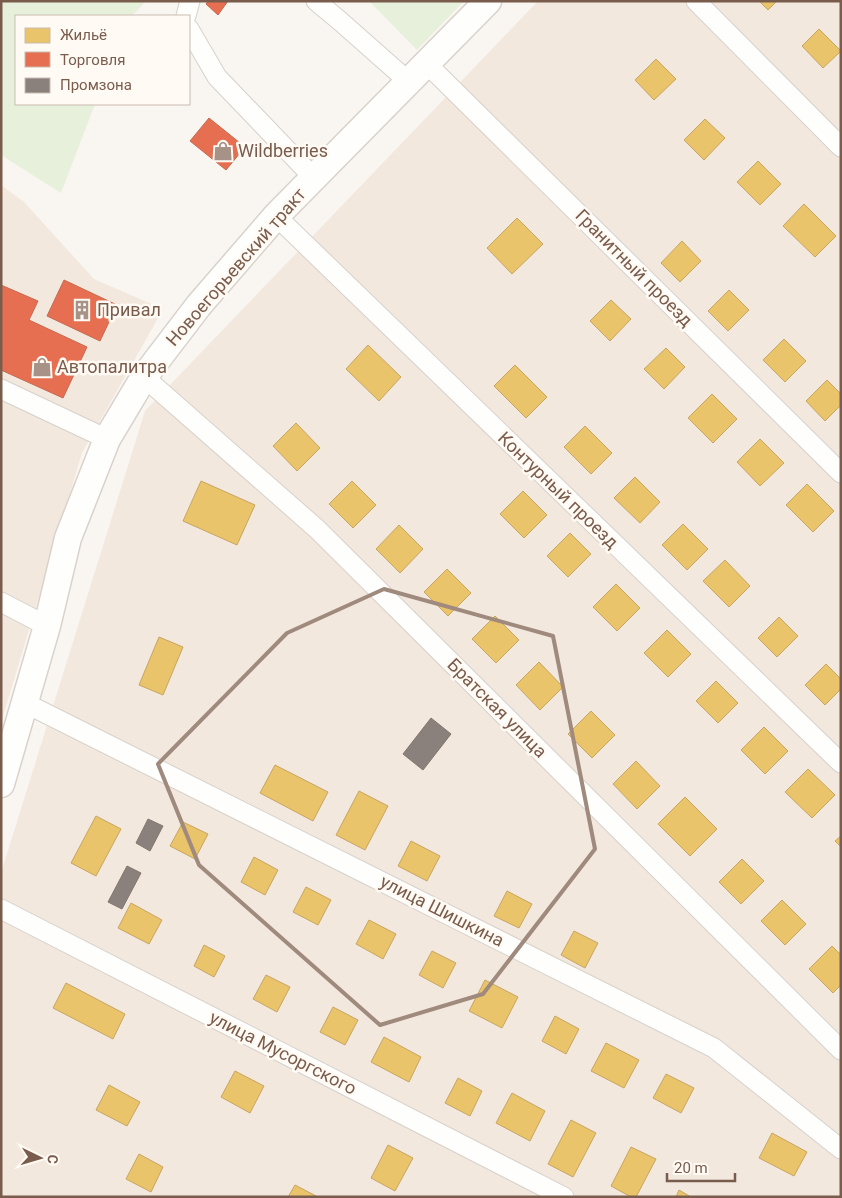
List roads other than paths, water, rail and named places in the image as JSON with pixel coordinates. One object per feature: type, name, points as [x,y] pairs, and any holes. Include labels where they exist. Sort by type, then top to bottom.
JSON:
[{"type":"main road","name":"Новоегорьевский тракт","points":[[1,784],[47,626],[68,538],[107,439],[144,376],[199,305],[276,216],[488,1]]},
{"type":"street","points":[[186,15],[190,1]]},
{"type":"street","points":[[316,1],[408,82]]},
{"type":"street","points":[[696,1],[841,147]]},
{"type":"street","points":[[190,31],[217,77],[314,178]]},
{"type":"street","name":"Гранитный проезд","points":[[427,64],[841,473]]},
{"type":"street","name":"Контурный проезд","points":[[276,216],[841,763]]},
{"type":"street","name":"Братская улица","points":[[144,376],[316,529],[841,1050]]},
{"type":"street","points":[[1,389],[107,439]]},
{"type":"street","points":[[1,602],[47,626]]},
{"type":"street","name":"улица Шишкина","points":[[25,703],[714,1048],[841,1149]]},
{"type":"street","name":"улица Мусоргского","points":[[1,909],[564,1197]]},
{"type":"place","name":"Wildberries","points":[[223,151]]},
{"type":"place","name":"Привал","points":[[82,310]]},
{"type":"place","name":"Автопалитра","points":[[42,367]]}]
